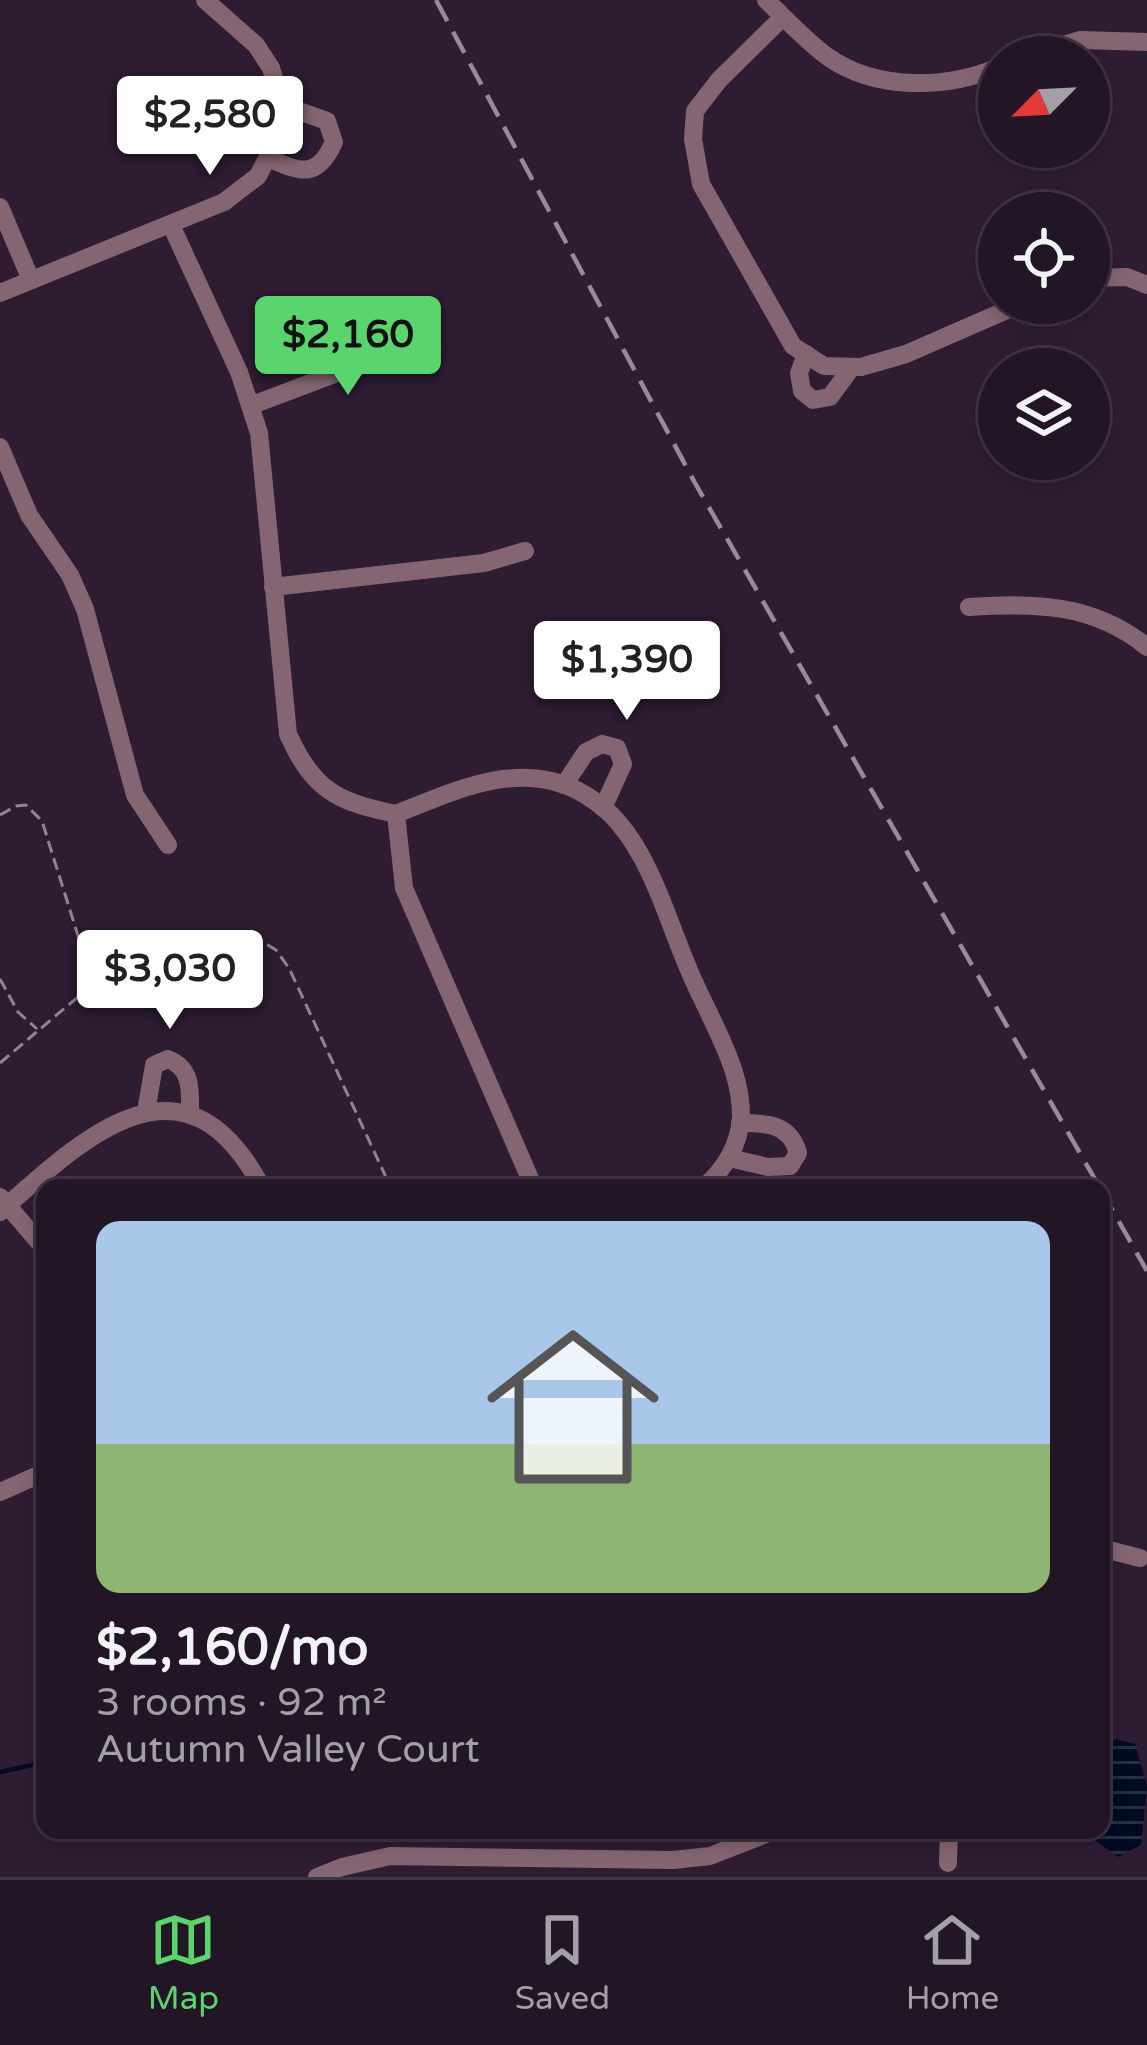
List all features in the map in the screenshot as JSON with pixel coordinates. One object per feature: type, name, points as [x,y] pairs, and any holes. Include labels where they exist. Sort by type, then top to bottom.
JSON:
[{"type":"street","points":[[0,292],[224,202],[258,176],[275,143],[282,105],[271,68],[256,45],[205,0]]},
{"type":"street","points":[[766,0],[829,58],[862,73],[903,82],[949,82],[978,73]]},
{"type":"street","points":[[783,16],[694,111],[693,139],[701,184],[740,260],[793,346],[824,366],[852,367],[906,354],[978,323]]},
{"type":"street","points":[[1110,41],[1147,42]]},
{"type":"street","points":[[268,158],[297,171],[312,170],[327,158],[334,142],[327,121],[282,105]]},
{"type":"street","points":[[0,207],[31,280]]},
{"type":"street","points":[[171,225],[252,405],[259,433],[288,734],[302,766],[339,799],[396,814],[500,778],[532,777],[564,785],[604,808],[636,848],[734,1072],[740,1123],[725,1169],[713,1179]]},
{"type":"street","points":[[1110,277],[1126,277],[1147,285]]},
{"type":"street","points":[[252,405],[390,353],[432,346]]},
{"type":"street","points":[[806,354],[799,373],[802,391],[813,400],[830,397],[852,367]]},
{"type":"street","points":[[0,447],[29,515],[70,575],[86,610],[135,795],[168,845]]},
{"type":"street","points":[[273,587],[442,569],[525,551]]},
{"type":"street","points":[[969,608],[1027,603],[1076,609],[1111,620],[1147,646]]},
{"type":"street","points":[[564,785],[586,752],[602,744],[617,748],[623,764],[604,808]]},
{"type":"street","points":[[396,814],[404,888],[530,1179]]},
{"type":"street","points":[[146,1112],[154,1065],[168,1059],[181,1064],[188,1075],[190,1115]]},
{"type":"street","points":[[36,1241],[2,1205],[117,1120],[146,1112],[190,1115],[232,1142],[256,1179]]},
{"type":"street","points":[[729,1158],[768,1167],[790,1166],[798,1154],[793,1136],[782,1128],[740,1123]]},
{"type":"street","points":[[0,1492],[36,1476]]},
{"type":"street","points":[[1110,1550],[1140,1558]]},
{"type":"street","points":[[317,1877],[391,1856],[610,1869],[710,1856],[753,1839]]},
{"type":"street","points":[[948,1863],[949,1839]]},
{"type":"street","points":[[391,1856],[393,1877]]},
{"type":"path","points":[[0,814],[26,805],[42,821],[85,958],[80,978],[85,991]]},
{"type":"path","points":[[0,1064],[85,991],[104,981],[132,981],[171,960],[243,939],[269,943],[289,968],[310,1009],[385,1179]]},
{"type":"path","points":[[0,979],[18,1012],[38,1030]]},
{"type":"water","points":[[1110,1741],[1135,1744],[1147,1786],[1141,1845],[1118,1857],[1095,1839],[1110,1839]]},
{"type":"waterway","points":[[0,1772],[36,1764]]},
{"type":"railway","points":[[436,0],[695,483],[1095,1179]]},
{"type":"railway","points":[[1110,1206],[1147,1271]]}]
